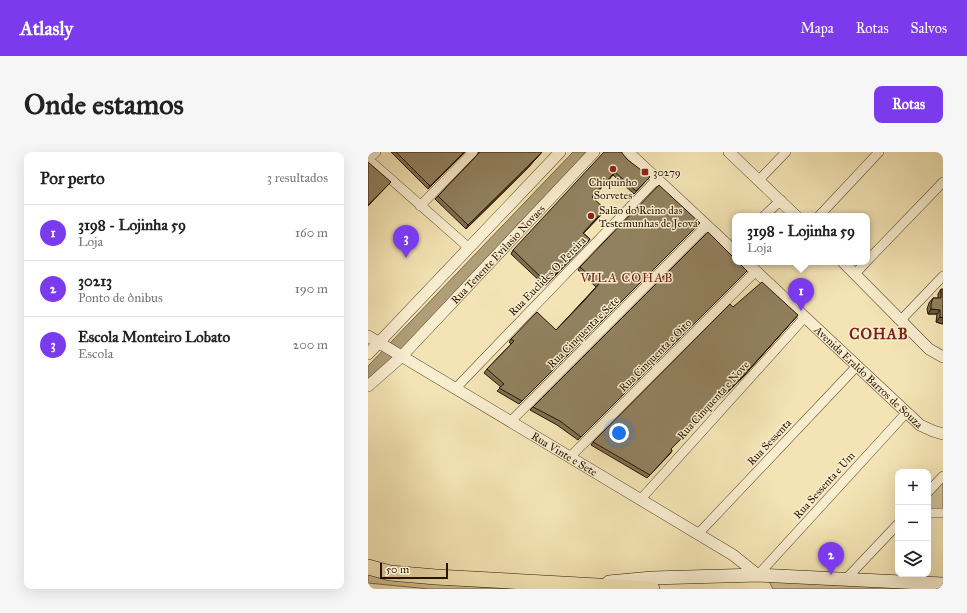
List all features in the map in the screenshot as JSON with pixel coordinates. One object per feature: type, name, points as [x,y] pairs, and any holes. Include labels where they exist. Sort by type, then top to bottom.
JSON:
[{"type":"highway","points":[[368,567],[390,573],[428,576],[652,589]]},
{"type":"main road","points":[[577,584],[652,578],[758,575],[943,584]]},
{"type":"street","points":[[376,152],[368,159],[469,248]]},
{"type":"street","points":[[420,206],[473,152]]},
{"type":"street","points":[[368,354],[383,345],[469,248],[560,152]]},
{"type":"street","name":"Rua Tenente Evilasio Novaes","points":[[368,386],[399,356],[594,152]]},
{"type":"street","points":[[628,152],[706,225],[732,246]]},
{"type":"street","points":[[729,152],[793,213]]},
{"type":"street","points":[[759,180],[786,152]]},
{"type":"street","points":[[822,213],[878,152]]},
{"type":"street","name":"Rua Euclides O. Pereira","points":[[455,389],[657,179]]},
{"type":"street","points":[[870,259],[943,182]]},
{"type":"street","points":[[767,213],[781,200]]},
{"type":"street","name":"Rua Cinquenta e Sete","points":[[510,422],[706,225]]},
{"type":"street","name":"Avenida Eraldo Barros de Souza","points":[[749,265],[925,428],[943,434]]},
{"type":"street","points":[[846,265],[929,349],[943,357]]},
{"type":"street","points":[[855,274],[864,265]]},
{"type":"street","name":"Rua Cinquenta e Oito","points":[[570,456],[756,271]]},
{"type":"street","points":[[901,320],[943,276]]},
{"type":"street","name":"Rua Cinquenta e Nove","points":[[640,500],[805,317]]},
{"type":"street","name":"Rua Vinte e Sete","points":[[368,336],[399,356],[570,456],[640,500],[733,555],[758,575]]},
{"type":"street","name":"Rua Sessenta","points":[[698,534],[857,366]]},
{"type":"street","name":"Rua Sessenta e Um","points":[[758,575],[907,412]]},
{"type":"street","points":[[931,489],[943,476]]},
{"type":"street","points":[[931,513],[943,513]]},
{"type":"street","points":[[845,580],[895,527]]},
{"type":"shaded area","points":[[573,152],[588,152],[391,361],[368,379],[368,366]]},
{"type":"shaded area","points":[[943,482],[943,510],[931,510],[931,494]]},
{"type":"shaded area","points":[[368,573],[540,589],[429,589],[368,583]]},
{"type":"shaded area","points":[[768,579],[913,589],[773,589]]},
{"type":"building","points":[[396,152],[464,152],[430,186]]},
{"type":"building","points":[[480,152],[542,152],[468,225],[438,196]]},
{"type":"building","points":[[604,152],[621,152],[628,160],[650,177],[636,191],[615,172],[592,197],[605,209],[583,233],[590,239],[547,283],[513,250]]},
{"type":"building","points":[[368,162],[391,182],[368,205]]},
{"type":"building","points":[[659,185],[700,223],[522,401],[499,388],[504,384],[487,369],[514,341],[511,339],[537,312],[556,330],[584,301],[599,284],[580,267]]},
{"type":"building","points":[[708,232],[732,256],[732,265],[741,265],[747,271],[581,437],[560,421],[533,407]]},
{"type":"building","points":[[762,282],[798,315],[744,375],[671,449],[672,451],[650,475],[593,442],[730,304],[733,307]]},
{"type":"building","points":[[941,289],[943,289],[943,318],[940,317],[940,310],[931,309],[933,298],[941,298]]},
{"type":"place","name":"Chiquinho Sorvetes","points":[[613,169]]},
{"type":"place","name":"30279","points":[[645,172]]},
{"type":"place","name":"Salão do Reino das Testemunhas de Jeová","points":[[591,216]]},
{"type":"place","name":"Escola Monteiro Lobato","points":[[406,258]]},
{"type":"place","name":"3198 - Lojinha 59","points":[[801,311]]},
{"type":"place","name":"30213","points":[[831,575]]},
{"type":"district","name":"VILA COHAB","points":[[627,277]]},
{"type":"district","name":"COHAB","points":[[879,334]]}]
